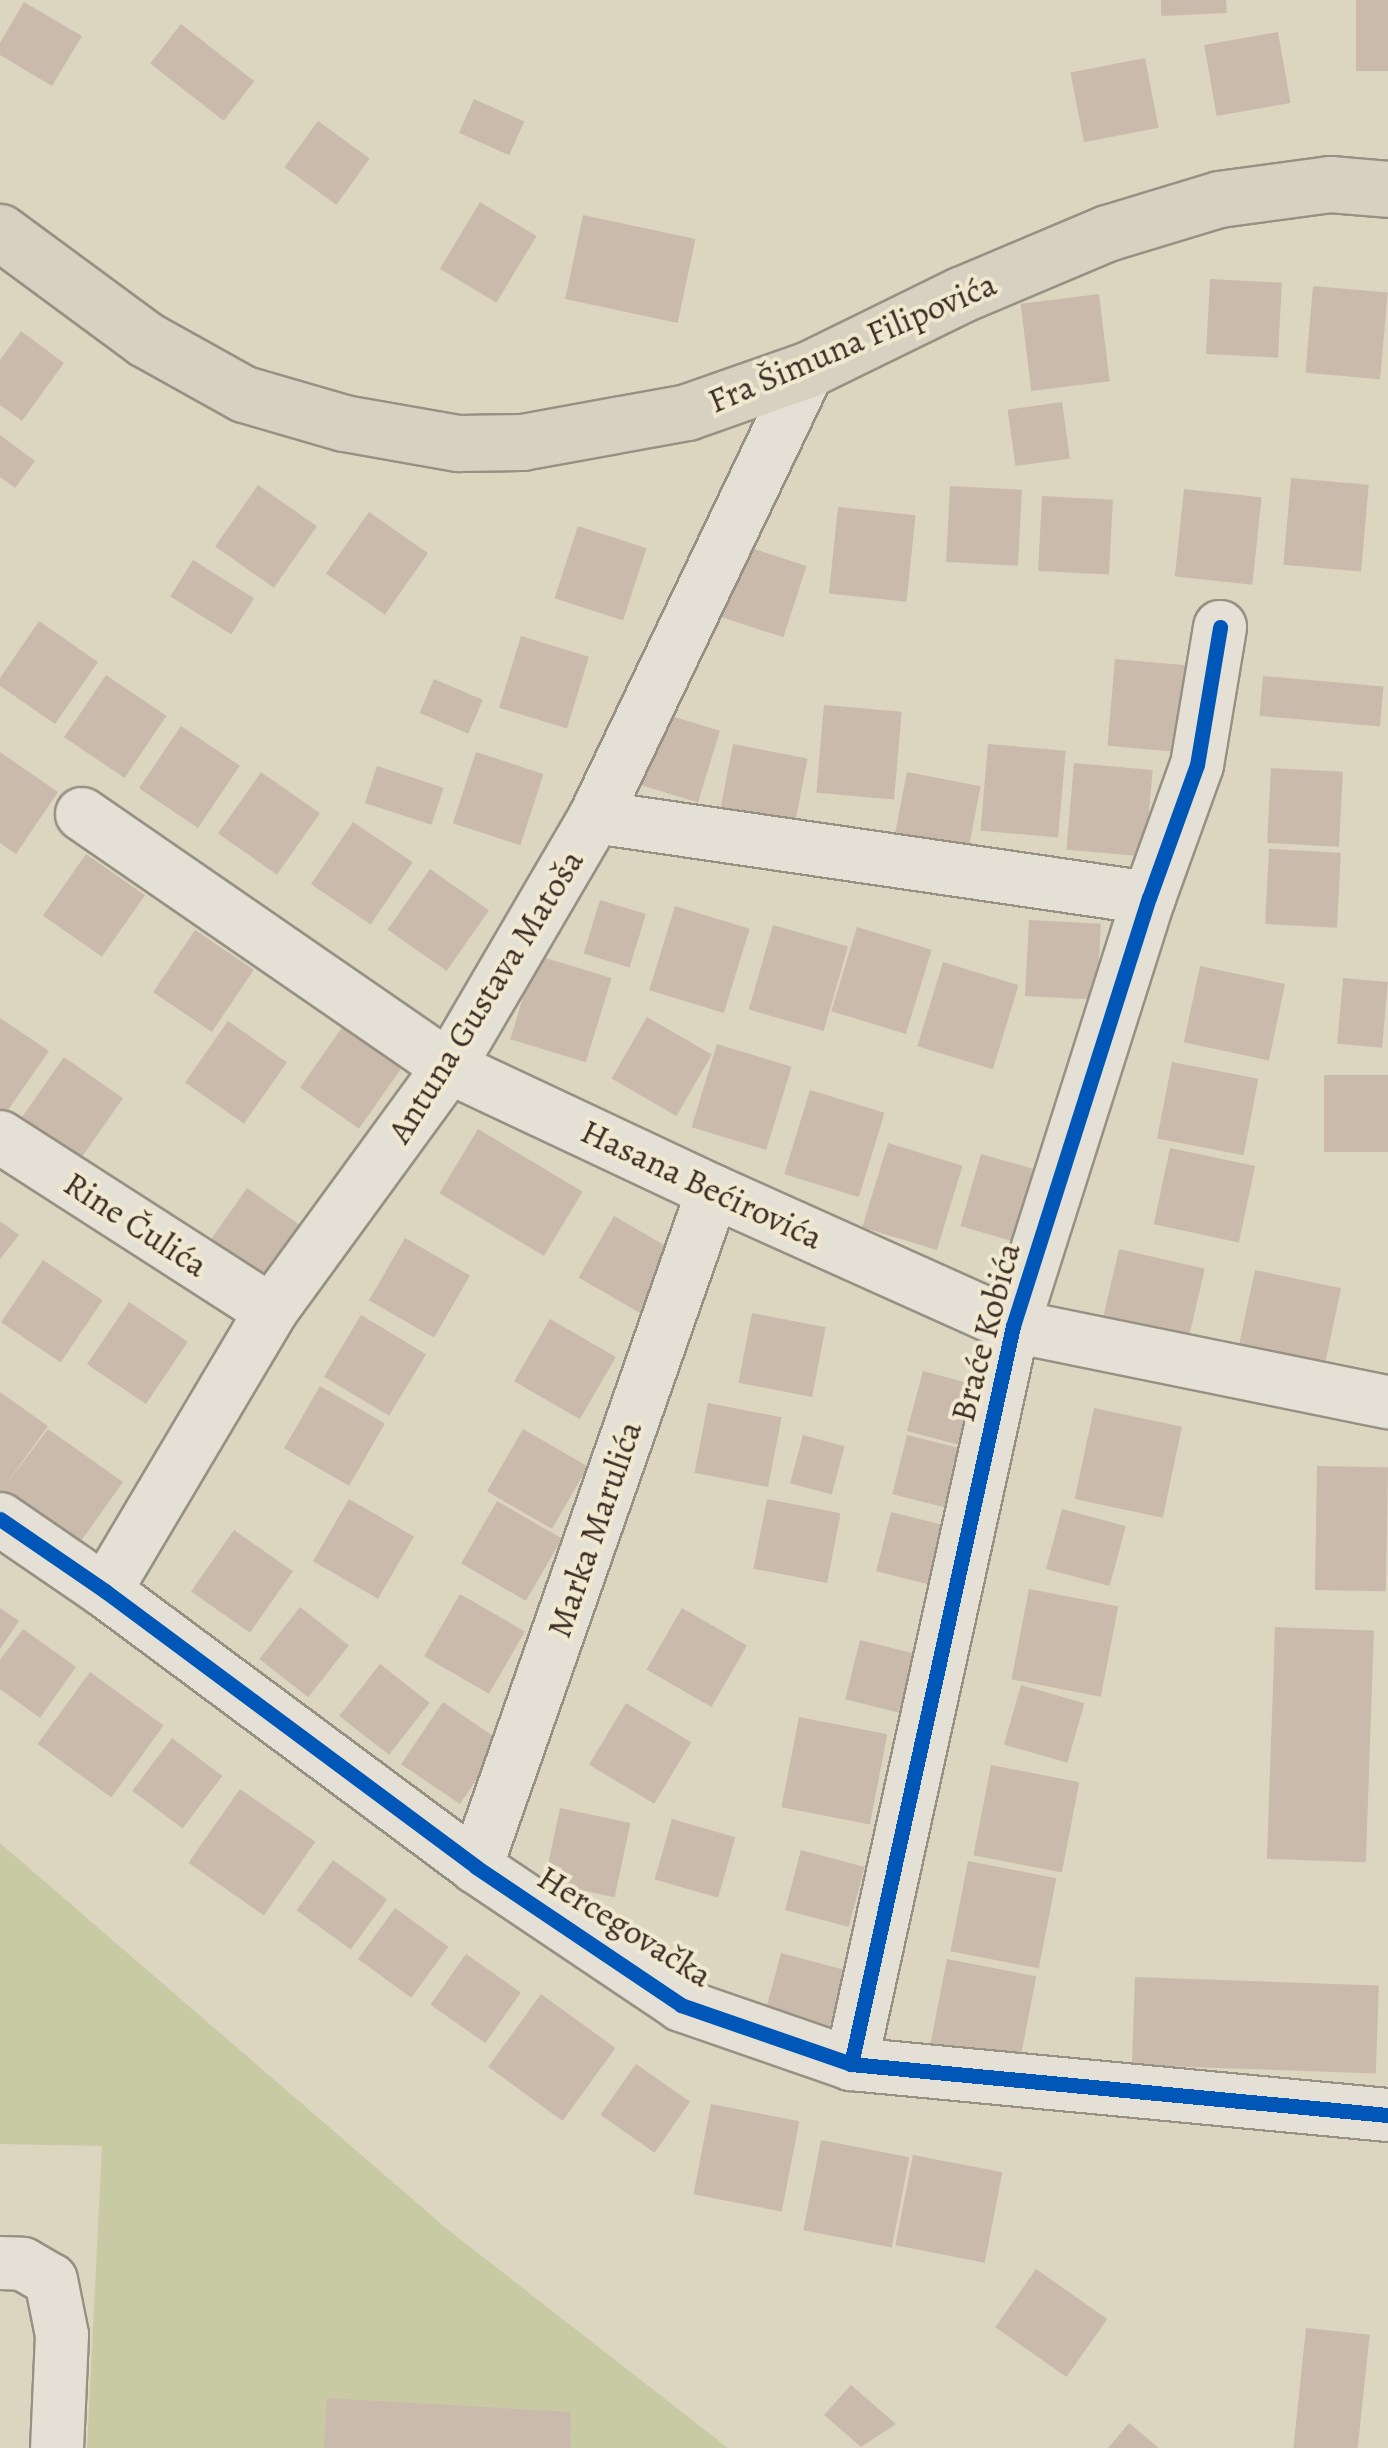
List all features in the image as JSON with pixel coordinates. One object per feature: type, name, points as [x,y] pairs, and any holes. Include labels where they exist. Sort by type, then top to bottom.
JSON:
[{"type":"main road","name":"Fra Šimuna Filipovića","points":[[0,232],[145,339],[244,394],[344,424],[458,443],[555,438],[687,412],[809,368],[960,295],[1107,234],[1219,199],[1330,184],[1388,189]]},
{"type":"street","name":"Antuna Gustava Matoša","points":[[105,1591],[271,1312],[449,1066],[595,817],[809,368]]},
{"type":"street","name":"Braće Kobića","points":[[851,2064],[1013,1326],[1149,898],[1197,764],[1220,627]]},
{"type":"street","name":"Hasana Bećirovića","points":[[82,814],[449,1066],[713,1192],[1013,1326],[1388,1402]]},
{"type":"street","points":[[595,817],[1149,898]]},
{"type":"street","name":"Rine Čulića","points":[[0,1137],[271,1312]]},
{"type":"street","name":"Marka Marulića","points":[[476,1867],[713,1192]]},
{"type":"street","name":"Hercegovačka","points":[[0,1520],[105,1591],[476,1867],[680,2005],[851,2064],[1388,2115]]},
{"type":"street","points":[[0,2262],[23,2264],[51,2280],[62,2334],[56,2448]]},
{"type":"green space","points":[[0,1843],[447,2229],[728,2448],[87,2448],[102,2146],[0,2144]]},
{"type":"building","points":[[1161,0],[1226,0],[1227,13],[1161,16]]},
{"type":"building","points":[[1356,0],[1388,0],[1388,71],[1356,71]]},
{"type":"building","points":[[24,2],[82,36],[52,86],[0,55],[0,43]]},
{"type":"building","points":[[181,24],[254,81],[224,121],[150,63]]},
{"type":"building","points":[[1278,32],[1291,103],[1217,116],[1204,45]]},
{"type":"building","points":[[1145,58],[1159,128],[1084,142],[1070,73]]},
{"type":"building","points":[[474,99],[524,121],[509,155],[459,133]]},
{"type":"building","points":[[318,121],[370,159],[336,205],[284,167]]},
{"type":"building","points":[[480,202],[537,236],[496,303],[440,269]]},
{"type":"building","points":[[583,215],[695,239],[678,323],[565,299]]},
{"type":"building","points":[[1210,279],[1282,283],[1278,358],[1206,354]]},
{"type":"building","points":[[1313,286],[1388,293],[1380,379],[1305,373]]},
{"type":"building","points":[[1099,294],[1110,381],[1031,391],[1021,304]]},
{"type":"building","points":[[21,331],[64,363],[22,421],[0,405],[0,360]]},
{"type":"building","points":[[1062,402],[1070,458],[1015,466],[1008,410]]},
{"type":"building","points":[[0,435],[35,461],[15,488],[0,477]]},
{"type":"building","points":[[1291,478],[1369,485],[1361,571],[1283,565]]},
{"type":"building","points":[[258,485],[317,526],[274,588],[215,546]]},
{"type":"building","points":[[950,486],[1022,490],[1018,566],[946,562]]},
{"type":"building","points":[[1184,489],[1262,497],[1252,585],[1175,577]]},
{"type":"building","points":[[1042,496],[1113,500],[1109,575],[1038,571]]},
{"type":"building","points":[[838,507],[916,515],[906,602],[829,594]]},
{"type":"building","points":[[369,512],[428,553],[385,615],[326,573]]},
{"type":"building","points":[[578,526],[646,548],[623,621],[555,598]]},
{"type":"building","points":[[739,544],[807,566],[783,637],[716,615]]},
{"type":"building","points":[[193,560],[254,598],[231,635],[170,596]]},
{"type":"building","points":[[39,621],[98,662],[55,724],[0,686],[0,678]]},
{"type":"building","points":[[521,636],[589,657],[567,728],[499,708]]},
{"type":"building","points":[[1115,659],[1193,666],[1185,752],[1107,746]]},
{"type":"building","points":[[106,675],[167,716],[125,778],[64,737]]},
{"type":"building","points":[[1263,676],[1384,687],[1380,726],[1260,716]]},
{"type":"building","points":[[434,679],[483,700],[468,734],[420,713]]},
{"type":"building","points":[[824,705],[902,712],[894,799],[816,793]]},
{"type":"building","points":[[652,710],[720,731],[698,802],[630,782]]},
{"type":"building","points":[[181,726],[240,766],[198,828],[139,788]]},
{"type":"building","points":[[733,744],[808,759],[794,828],[719,814]]},
{"type":"building","points":[[988,744],[1066,751],[1058,837],[980,831]]},
{"type":"building","points":[[0,752],[58,792],[16,854],[0,843]]},
{"type":"building","points":[[476,752],[544,774],[520,845],[453,823]]},
{"type":"building","points":[[1074,763],[1153,770],[1145,857],[1066,850]]},
{"type":"building","points":[[377,766],[444,788],[432,825],[365,803]]},
{"type":"building","points":[[1271,768],[1343,772],[1339,847],[1267,843]]},
{"type":"building","points":[[261,772],[320,813],[277,875],[218,833]]},
{"type":"building","points":[[907,772],[981,786],[967,856],[893,842]]},
{"type":"building","points":[[353,822],[413,862],[371,924],[311,884]]},
{"type":"building","points":[[1269,849],[1341,853],[1337,928],[1265,924]]},
{"type":"building","points":[[86,854],[145,895],[102,957],[43,915]]},
{"type":"building","points":[[430,869],[489,910],[447,971],[388,930]]},
{"type":"building","points":[[600,900],[646,914],[630,968],[584,954]]},
{"type":"building","points":[[675,906],[750,929],[724,1013],[649,990]]},
{"type":"building","points":[[1029,920],[1101,924],[1097,1000],[1025,996]]},
{"type":"building","points":[[773,925],[848,946],[824,1031],[749,1010]]},
{"type":"building","points":[[857,927],[932,950],[906,1034],[831,1011]]},
{"type":"building","points":[[195,930],[254,970],[212,1032],[153,992]]},
{"type":"building","points":[[536,955],[612,978],[586,1062],[510,1039]]},
{"type":"building","points":[[943,962],[1019,985],[993,1069],[917,1046]]},
{"type":"building","points":[[1200,966],[1285,984],[1269,1060],[1184,1042]]},
{"type":"building","points":[[1343,978],[1388,982],[1382,1048],[1337,1044]]},
{"type":"building","points":[[647,1017],[712,1054],[676,1116],[612,1078]]},
{"type":"building","points":[[0,1018],[49,1051],[6,1113],[0,1109]]},
{"type":"building","points":[[228,1021],[287,1062],[244,1124],[185,1082]]},
{"type":"building","points":[[343,1026],[402,1067],[359,1129],[300,1087]]},
{"type":"building","points":[[717,1044],[792,1067],[766,1150],[692,1127]]},
{"type":"building","points":[[64,1057],[123,1098],[80,1160],[21,1118]]},
{"type":"building","points":[[1172,1062],[1258,1079],[1244,1155],[1157,1139]]},
{"type":"building","points":[[1324,1075],[1388,1075],[1388,1152],[1324,1152]]},
{"type":"building","points":[[810,1090],[885,1113],[859,1197],[784,1174]]},
{"type":"building","points":[[478,1129],[583,1192],[544,1256],[439,1193]]},
{"type":"building","points":[[888,1143],[963,1166],[937,1250],[862,1227]]},
{"type":"building","points":[[1170,1148],[1255,1166],[1239,1242],[1154,1224]]},
{"type":"building","points":[[981,1154],[1050,1174],[1030,1246],[960,1226]]},
{"type":"building","points":[[247,1188],[306,1229],[263,1291],[204,1249]]},
{"type":"building","points":[[614,1216],[679,1254],[643,1315],[578,1277]]},
{"type":"building","points":[[0,1221],[19,1235],[0,1259]]},
{"type":"building","points":[[405,1238],[470,1276],[434,1338],[369,1300]]},
{"type":"building","points":[[1119,1249],[1205,1269],[1187,1347],[1101,1327]]},
{"type":"building","points":[[43,1260],[103,1300],[61,1362],[1,1322]]},
{"type":"building","points":[[1255,1270],[1341,1288],[1325,1365],[1239,1346]]},
{"type":"building","points":[[129,1302],[188,1342],[146,1404],[87,1364]]},
{"type":"building","points":[[752,1313],[826,1327],[812,1397],[738,1383]]},
{"type":"building","points":[[361,1315],[426,1354],[389,1416],[324,1377]]},
{"type":"building","points":[[550,1319],[616,1357],[580,1419],[514,1381]]},
{"type":"building","points":[[923,1371],[986,1388],[970,1448],[907,1431]]},
{"type":"building","points":[[320,1386],[385,1424],[349,1486],[284,1448]]},
{"type":"building","points":[[0,1392],[48,1426],[1,1491],[48,1429],[123,1482],[71,1555],[0,1505]]},
{"type":"building","points":[[708,1403],[782,1417],[768,1487],[694,1473]]},
{"type":"building","points":[[1094,1408],[1182,1427],[1163,1518],[1075,1499]]},
{"type":"building","points":[[523,1429],[588,1466],[552,1529],[487,1491]]},
{"type":"building","points":[[803,1435],[845,1446],[832,1494],[790,1483]]},
{"type":"building","points":[[907,1435],[971,1451],[956,1510],[892,1494]]},
{"type":"building","points":[[1317,1466],[1388,1467],[1386,1591],[1315,1590]]},
{"type":"building","points":[[349,1499],[414,1536],[378,1599],[313,1561]]},
{"type":"building","points":[[767,1499],[841,1513],[827,1583],[753,1569]]},
{"type":"building","points":[[497,1501],[562,1538],[526,1601],[461,1563]]},
{"type":"building","points":[[1062,1509],[1126,1526],[1110,1586],[1046,1569]]},
{"type":"building","points":[[891,1512],[955,1528],[940,1587],[876,1571]]},
{"type":"building","points":[[234,1530],[293,1571],[250,1633],[191,1591]]},
{"type":"building","points":[[1029,1589],[1118,1606],[1101,1697],[1011,1679]]},
{"type":"building","points":[[460,1594],[525,1632],[489,1694],[424,1656]]},
{"type":"building","points":[[300,1607],[349,1645],[308,1697],[259,1659]]},
{"type":"building","points":[[0,1608],[19,1621],[0,1649]]},
{"type":"building","points":[[682,1608],[747,1646],[711,1707],[646,1669]]},
{"type":"building","points":[[1275,1627],[1374,1630],[1366,1862],[1267,1859]]},
{"type":"building","points":[[23,1629],[76,1667],[40,1718],[0,1689],[0,1660]]},
{"type":"building","points":[[860,1640],[924,1656],[909,1715],[845,1699]]},
{"type":"building","points":[[380,1664],[430,1703],[389,1755],[339,1716]]},
{"type":"building","points":[[90,1672],[164,1725],[111,1797],[38,1744]]},
{"type":"building","points":[[1021,1685],[1084,1703],[1067,1763],[1004,1745]]},
{"type":"building","points":[[443,1702],[502,1742],[460,1804],[401,1764]]},
{"type":"building","points":[[626,1703],[691,1742],[654,1804],[589,1765]]},
{"type":"building","points":[[799,1717],[887,1734],[870,1824],[781,1807]]},
{"type":"building","points":[[172,1738],[222,1776],[183,1829],[132,1791]]},
{"type":"building","points":[[991,1765],[1079,1782],[1062,1872],[973,1855]]},
{"type":"building","points":[[240,1789],[315,1842],[264,1915],[188,1863]]},
{"type":"building","points":[[560,1808],[630,1823],[615,1897],[544,1882]]},
{"type":"building","points":[[672,1819],[735,1837],[718,1898],[655,1880]]},
{"type":"building","points":[[801,1850],[865,1867],[849,1927],[785,1910]]},
{"type":"building","points":[[333,1860],[387,1899],[351,1950],[297,1910]]},
{"type":"building","points":[[968,1861],[1056,1878],[1039,1968],[950,1951]]},
{"type":"building","points":[[395,1908],[448,1947],[411,1998],[358,1959]]},
{"type":"building","points":[[781,1953],[845,1970],[829,2030],[765,2013]]},
{"type":"building","points":[[466,1954],[521,1992],[485,2043],[430,2005]]},
{"type":"building","points":[[947,1959],[1036,1976],[1019,2067],[929,2049]]},
{"type":"building","points":[[1135,1977],[1379,1986],[1376,2073],[1132,2065]]},
{"type":"building","points":[[541,1994],[615,2048],[563,2121],[488,2067]]},
{"type":"building","points":[[636,2064],[690,2102],[655,2153],[600,2115]]},
{"type":"building","points":[[711,2104],[799,2121],[782,2211],[693,2194]]},
{"type":"building","points":[[821,2140],[909,2157],[892,2247],[803,2230]]},
{"type":"building","points":[[913,2155],[1002,2172],[985,2263],[895,2245]]},
{"type":"building","points":[[1036,2269],[1107,2319],[1067,2377],[995,2327]]},
{"type":"building","points":[[1306,2328],[1370,2335],[1358,2448],[1293,2448]]},
{"type":"building","points":[[851,2385],[896,2424],[861,2447],[824,2415]]},
{"type":"building","points":[[327,2398],[571,2412],[570,2448],[324,2448]]},
{"type":"building","points":[[1129,2423],[1159,2448],[1108,2448]]},
{"type":"cycle path","points":[[851,2064],[1013,1326],[1149,898],[1197,765],[1220,627]]},
{"type":"cycle path","points":[[0,1519],[105,1591],[476,1867],[681,2005],[851,2064],[1388,2115]]}]
